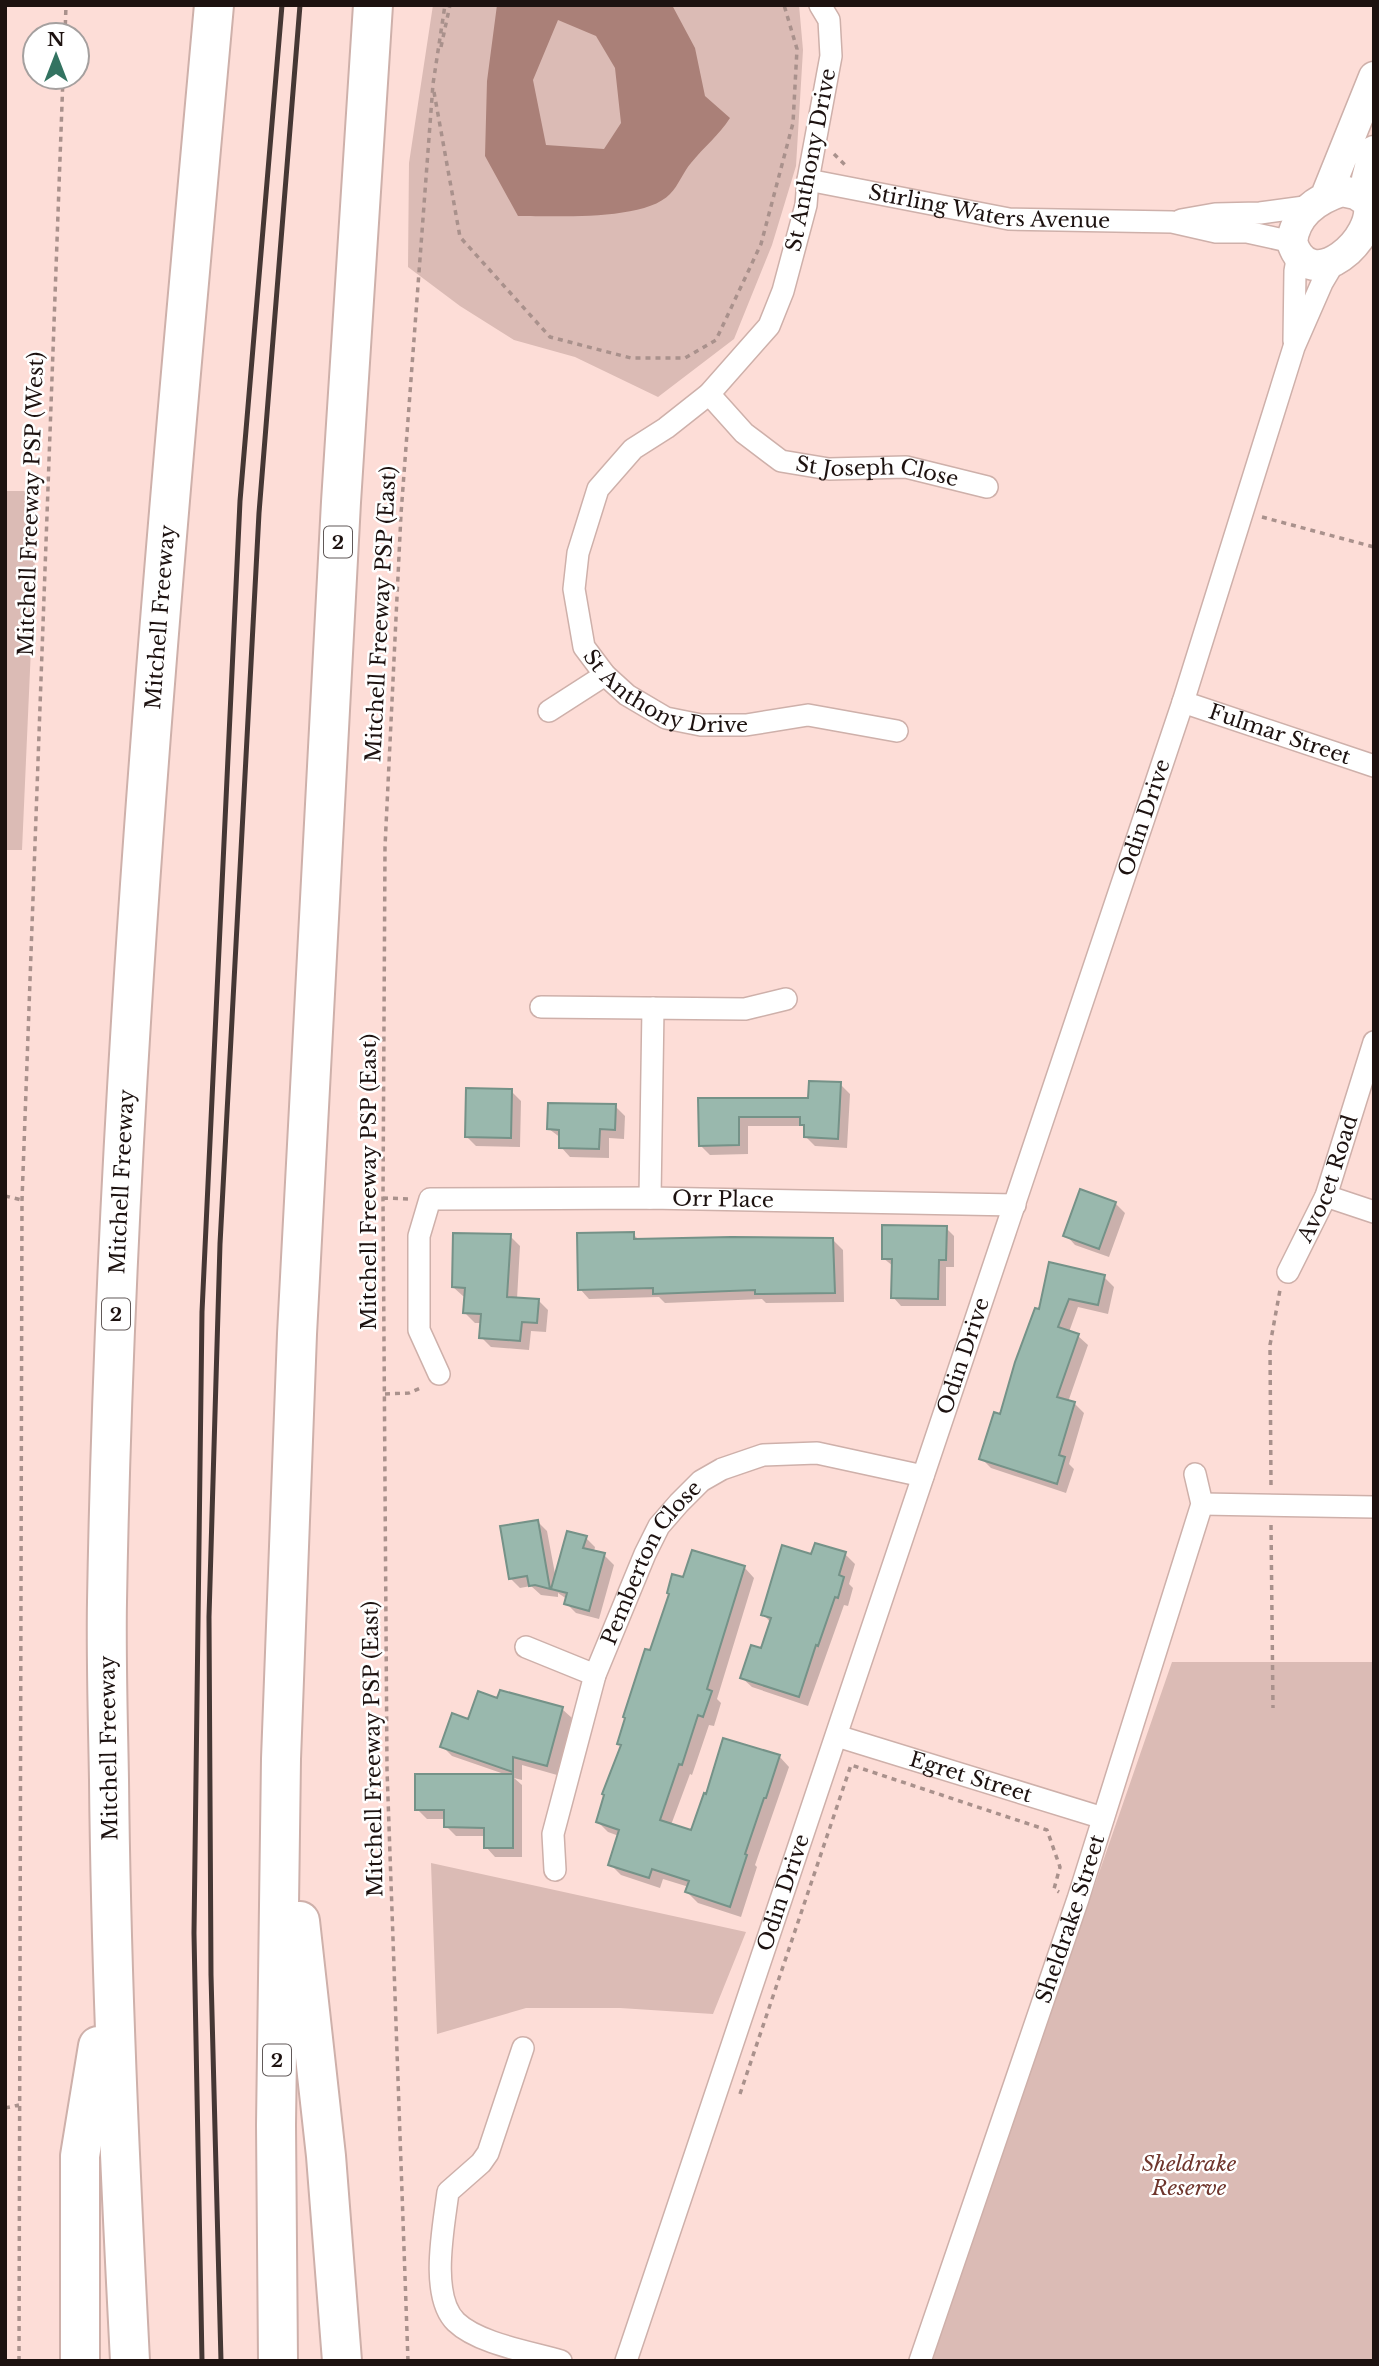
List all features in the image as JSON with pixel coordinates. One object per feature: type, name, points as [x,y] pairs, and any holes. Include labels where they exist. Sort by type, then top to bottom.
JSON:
[{"type":"highway","name":"Mitchell Freeway","points":[[130,2361],[111,1966],[107,1606],[118,1256],[167,523],[214,5]]},
{"type":"highway","name":"2","points":[[278,2361],[276,2125],[281,1759],[297,1334],[338,557],[373,5]]},
{"type":"highway","points":[[281,1759],[326,2156],[342,2361]]},
{"type":"highway","points":[[80,2361],[80,2156],[111,1966]]},
{"type":"main road","name":"Odin Drive","points":[[1295,248],[1297,223],[1319,201],[1374,78]]},
{"type":"main road","name":"Odin Drive","points":[[1354,251],[1366,230],[1371,206],[1367,179],[1374,151]]},
{"type":"main road","points":[[1319,201],[1349,192],[1371,206]]},
{"type":"main road","points":[[1295,248],[1301,259],[1314,265],[1354,251]]},
{"type":"street","name":"St Anthony Drive","points":[[820,5],[829,20],[831,56],[808,180],[806,205],[783,291],[769,326],[709,394],[666,428],[633,449],[598,489],[578,553],[574,589],[584,647],[605,675],[626,695],[666,718],[701,725],[746,725],[808,715],[897,732]]},
{"type":"street","name":"Stirling Waters Avenue","points":[[808,180],[1009,219],[1172,222],[1215,214],[1260,213],[1319,201]]},
{"type":"street","name":"Stirling Waters Avenue","points":[[1172,222],[1216,232],[1247,232],[1295,248]]},
{"type":"street","name":"Odin Drive","points":[[1294,347],[1295,248]]},
{"type":"street","name":"Odin Drive","points":[[626,2361],[1183,702],[1294,347],[1322,283],[1354,251]]},
{"type":"street","name":"St Joseph Close","points":[[709,394],[744,433],[781,461],[829,469],[906,467],[988,487]]},
{"type":"street","points":[[549,711],[605,675]]},
{"type":"street","name":"Fulmar Street","points":[[1183,702],[1374,766]]},
{"type":"street","points":[[541,1007],[745,1009],[786,999]]},
{"type":"street","points":[[650,1198],[653,1008]]},
{"type":"street","name":"Avocet Road","points":[[1288,1272],[1326,1196],[1374,1042]]},
{"type":"street","points":[[1326,1196],[1374,1212]]},
{"type":"street","name":"Orr Place","points":[[438,1372],[419,1330],[419,1236],[430,1199],[650,1198],[1015,1205]]},
{"type":"street","name":"Pemberton Close","points":[[555,1870],[553,1834],[594,1675],[659,1526],[701,1481],[743,1460],[793,1452],[839,1457],[923,1476]]},
{"type":"street","points":[[1195,1474],[1202,1504],[1374,1507]]},
{"type":"street","name":"Sheldrake Street","points":[[919,2361],[1078,1899],[1202,1504]]},
{"type":"street","points":[[526,1647],[594,1675]]},
{"type":"street","name":"Egret Street","points":[[837,1736],[1103,1818]]},
{"type":"street","points":[[523,2048],[488,2153],[481,2163],[448,2192],[441,2244],[442,2290],[449,2314],[465,2329],[479,2336],[561,2361]]},
{"type":"path","name":"Mitchell Freeway PSP (East)","points":[[408,2361],[387,1770],[384,1394],[385,847],[401,514],[433,85],[448,5]]},
{"type":"path","points":[[433,85],[460,237],[550,337],[631,358],[685,358],[716,340],[761,244],[793,123],[797,49],[784,5]]},
{"type":"path","name":"Mitchell Freeway PSP (West)","points":[[19,2361],[22,1200],[62,91]]},
{"type":"path","points":[[818,130],[842,163],[849,167]]},
{"type":"path","points":[[1244,511],[1374,547]]},
{"type":"path","points":[[5,1196],[22,1200]]},
{"type":"path","points":[[1271,1494],[1270,1345],[1277,1299],[1288,1272]]},
{"type":"path","points":[[384,1394],[418,1390],[438,1372]]},
{"type":"path","points":[[1271,1519],[1273,1708]]},
{"type":"path","points":[[739,2096],[851,1765],[1047,1830],[1060,1867],[1054,1889],[1078,1899]]},
{"type":"path","points":[[5,2108],[19,2105]]},
{"type":"green space","points":[[433,5],[799,5],[803,50],[796,166],[772,245],[734,339],[658,397],[575,357],[514,340],[460,306],[408,267],[409,163]]},
{"type":"green space","points":[[5,491],[38,491],[22,850],[5,850]]},
{"type":"green space","name":"Sheldrake Reserve","points":[[1172,1662],[1374,1662],[1374,2361],[930,2361]]},
{"type":"green space","points":[[431,1863],[746,1932],[713,2014],[620,2008],[526,2008],[437,2034]]},
{"type":"shaded area","points":[[497,5],[672,5],[695,48],[705,96],[730,118],[688,167],[670,194],[658,203],[621,213],[518,216],[485,156],[487,81]],"holes":[[[558,20],[596,36],[615,68],[621,123],[604,149],[546,145],[533,80]]]},
{"type":"building","points":[[809,1081],[841,1082],[838,1139],[804,1137],[804,1125],[800,1125],[800,1117],[739,1117],[739,1145],[699,1146],[698,1098],[808,1098]]},
{"type":"building","points":[[466,1088],[512,1089],[511,1138],[465,1137]]},
{"type":"building","points":[[548,1103],[616,1104],[615,1130],[600,1129],[599,1149],[559,1148],[559,1130],[547,1129]]},
{"type":"building","points":[[1080,1189],[1116,1202],[1099,1249],[1063,1236]]},
{"type":"building","points":[[882,1225],[947,1226],[946,1260],[939,1260],[938,1299],[891,1298],[892,1259],[882,1259]]},
{"type":"building","points":[[634,1232],[634,1239],[833,1238],[835,1293],[755,1294],[755,1290],[653,1294],[653,1288],[578,1290],[577,1233]]},
{"type":"building","points":[[453,1233],[511,1234],[507,1297],[539,1299],[537,1323],[522,1322],[520,1341],[479,1338],[481,1314],[463,1313],[465,1288],[452,1287]]},
{"type":"building","points":[[1049,1262],[1105,1275],[1098,1305],[1069,1299],[1058,1327],[1079,1334],[1057,1397],[1075,1402],[1059,1455],[1065,1457],[1057,1484],[979,1459],[994,1412],[1000,1414],[1035,1308],[1039,1309]]},
{"type":"building","points":[[538,1520],[550,1589],[529,1586],[527,1576],[509,1579],[500,1526]]},
{"type":"building","points":[[567,1531],[587,1536],[583,1548],[605,1553],[589,1611],[564,1604],[567,1593],[551,1589]]},
{"type":"building","points":[[815,1543],[846,1552],[839,1575],[844,1577],[838,1598],[835,1597],[818,1646],[816,1645],[799,1697],[740,1678],[751,1645],[761,1648],[771,1618],[761,1615],[782,1545],[811,1554]]},
{"type":"building","points":[[692,1550],[745,1566],[707,1689],[712,1691],[703,1717],[698,1715],[660,1820],[691,1830],[704,1793],[706,1794],[723,1738],[780,1755],[745,1854],[747,1855],[730,1907],[685,1892],[689,1881],[652,1869],[649,1878],[608,1865],[619,1830],[596,1822],[604,1795],[602,1794],[621,1745],[617,1744],[625,1718],[623,1717],[645,1649],[650,1650],[669,1594],[667,1593],[672,1574],[683,1577]]},
{"type":"building","points":[[500,1690],[563,1707],[547,1766],[513,1757],[513,1772],[440,1747],[452,1713],[468,1719],[478,1691],[497,1698]]},
{"type":"building","points":[[415,1774],[513,1774],[513,1848],[484,1848],[484,1828],[444,1827],[444,1810],[415,1810]]},
{"type":"railway","points":[[202,2361],[194,1933],[202,1312],[240,501],[282,5]]},
{"type":"railway","points":[[221,2361],[211,1975],[209,1617],[220,1244],[259,513],[300,5]]}]
